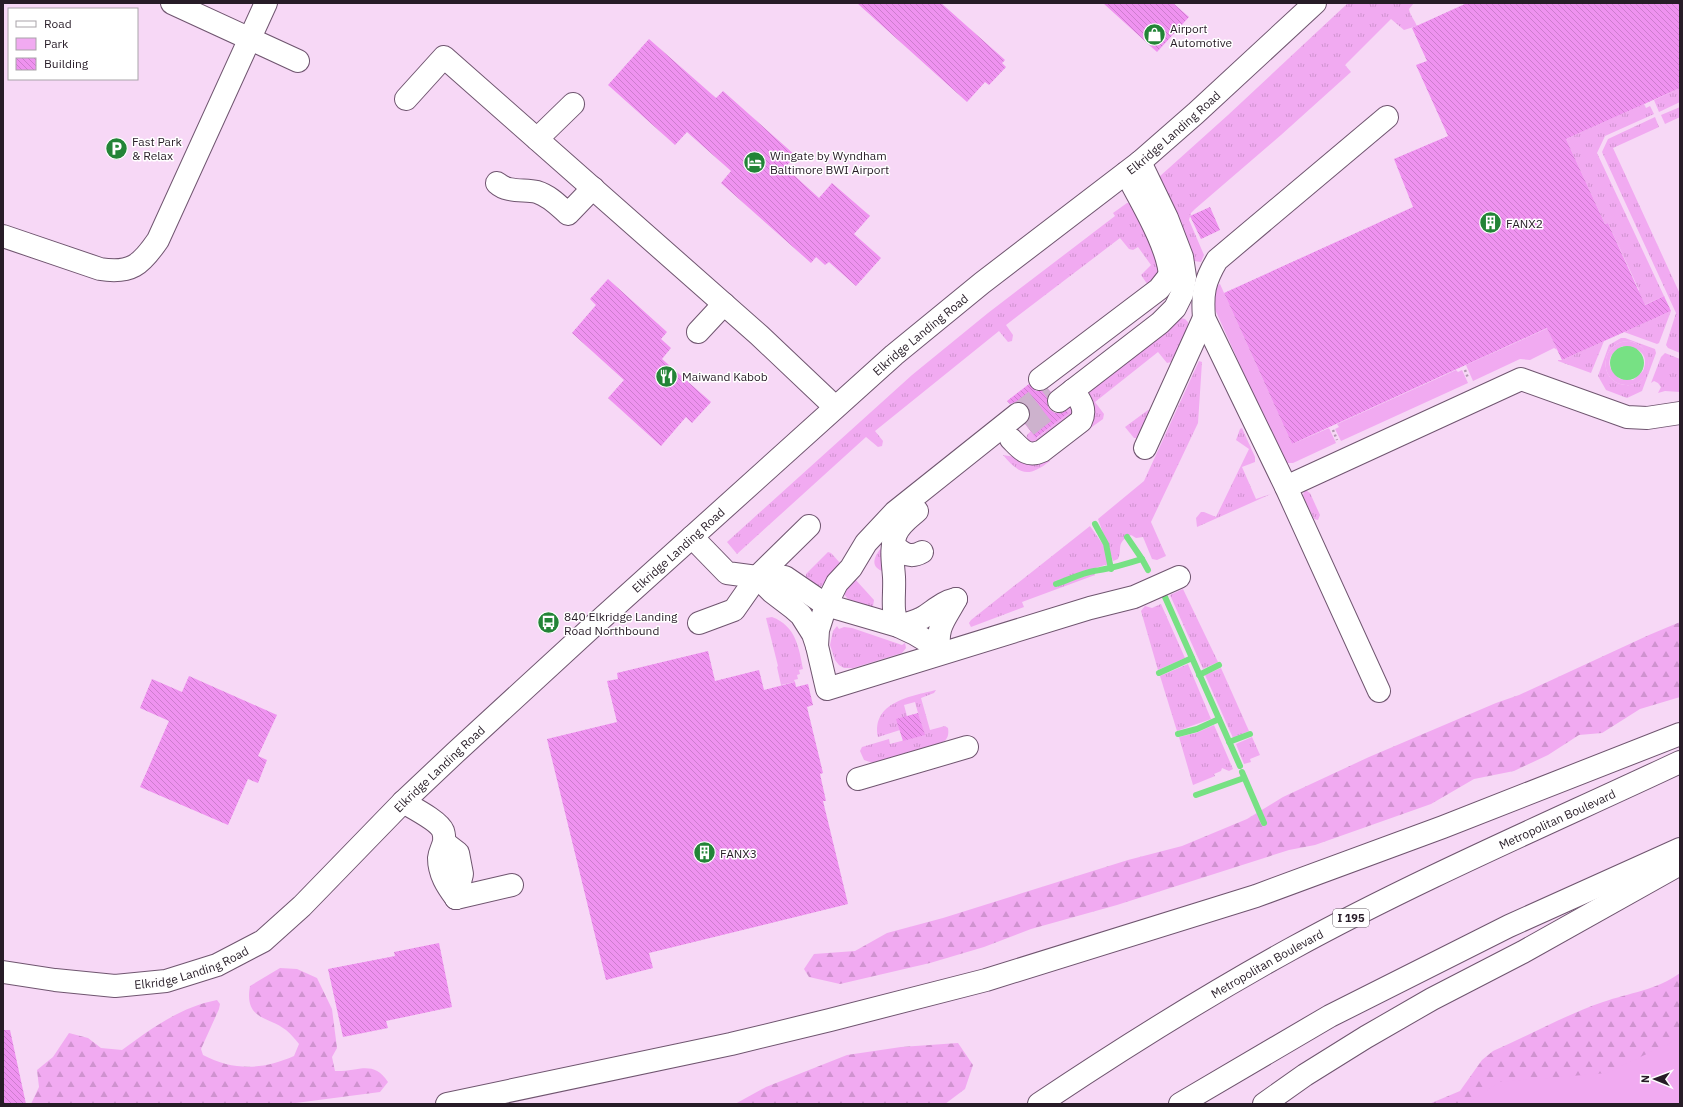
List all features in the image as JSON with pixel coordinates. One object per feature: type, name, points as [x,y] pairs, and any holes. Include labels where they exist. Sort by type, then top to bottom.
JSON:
[{"type":"main road","points":[[172,3],[298,61]]},
{"type":"main road","points":[[3,236],[100,269],[116,272],[129,268],[146,257],[158,240],[266,3]]},
{"type":"main road","name":"Elkridge Landing Road","points":[[3,972],[56,980],[115,986],[166,981],[217,965],[263,940],[307,901],[403,802],[591,628],[835,407],[940,316],[1133,167],[1196,113],[1314,3]]},
{"type":"main road","points":[[406,99],[444,57],[724,304],[835,407]]},
{"type":"main road","points":[[537,139],[573,104]]},
{"type":"main road","points":[[1379,691],[1286,487],[1204,318],[1202,301],[1207,277],[1217,260],[1387,117]]},
{"type":"main road","points":[[1055,390],[1156,307],[1165,297],[1169,286],[1170,275],[1166,255],[1133,167]]},
{"type":"main road","points":[[1055,390],[1160,323],[1175,308],[1182,294],[1185,277],[1182,257],[1167,218],[1133,167]]},
{"type":"main road","points":[[497,183],[509,190],[536,192],[545,195],[568,214],[593,188]]},
{"type":"main road","points":[[698,332],[724,304]]},
{"type":"main road","points":[[1145,448],[1204,318]]},
{"type":"main road","points":[[1286,487],[1521,379],[1627,417],[1647,418],[1680,413]]},
{"type":"main road","points":[[1016,420],[1022,451],[1030,454],[1036,454],[1048,447],[1081,421],[1084,416],[1083,406],[1055,390]]},
{"type":"main road","points":[[817,646],[818,630],[826,605],[837,583],[851,568],[866,543],[895,512],[1016,420]]},
{"type":"main road","points":[[898,626],[894,619],[894,578],[892,556],[893,544],[897,533],[903,523],[1016,420]]},
{"type":"main road","points":[[699,623],[734,610],[757,577],[809,526]]},
{"type":"main road","points":[[692,537],[727,573],[757,577],[773,575],[785,577],[826,605],[898,626],[930,643],[940,653]]},
{"type":"main road","points":[[893,544],[899,550],[911,556],[922,552]]},
{"type":"main road","points":[[757,577],[772,592],[801,615],[813,634],[827,689],[1090,608],[1134,597],[1178,577]]},
{"type":"main road","points":[[898,626],[912,623],[924,617],[943,602],[956,599],[942,623],[938,642],[940,653]]},
{"type":"main road","points":[[447,1104],[739,1042],[986,980],[1256,896],[1443,827],[1680,734]]},
{"type":"main road","points":[[858,779],[967,747]]},
{"type":"main road","name":"Metropolitan Boulevard","points":[[1039,1104],[1105,1060],[1210,995],[1292,949],[1369,908],[1680,762]]},
{"type":"main road","points":[[403,802],[425,814],[442,830],[445,843],[439,858],[444,881],[456,898],[512,885]]},
{"type":"main road","points":[[1180,1104],[1336,1013],[1509,926],[1680,849]]},
{"type":"main road","points":[[1264,1104],[1304,1075],[1366,1037],[1432,999],[1523,952],[1680,864]]},
{"type":"path","points":[[1465,370],[1468,378]]},
{"type":"path","points":[[1332,430],[1338,440]]},
{"type":"green space","points":[[1348,3],[1414,3],[1409,9],[1417,26],[1404,30],[1391,19],[1345,65],[1351,72],[1191,213],[1189,220],[1204,255],[1201,262],[1194,261],[1159,177]]},
{"type":"green space","points":[[1680,88],[1680,102],[1659,112],[1654,100]]},
{"type":"green space","points":[[1644,104],[1646,108],[1650,106],[1654,114],[1605,136],[1597,153],[1664,296],[1622,315],[1616,301],[1639,290],[1608,223],[1605,224],[1566,139]]},
{"type":"green space","points":[[1680,107],[1680,117],[1665,124],[1661,115]]},
{"type":"green space","points":[[1655,117],[1659,127],[1613,148],[1680,294],[1680,353],[1668,348],[1666,345],[1676,313],[1602,152],[1608,139]]},
{"type":"green space","points":[[1127,203],[1131,203],[1162,268],[1150,288],[1141,275],[1151,265],[1138,247],[1133,250],[1129,249],[1120,238],[1006,325],[1013,335],[1012,341],[1008,342],[999,331],[875,431],[883,441],[882,446],[878,447],[866,437],[737,554],[727,542],[912,375],[988,313],[1115,216],[1113,213]]},
{"type":"green space","points":[[1220,284],[1292,444],[1329,428],[1336,443],[1293,463],[1284,463],[1213,305],[1214,287]]},
{"type":"green space","points":[[1671,311],[1659,343],[1657,344],[1624,332]]},
{"type":"green space","points":[[1177,317],[1185,319],[1188,322],[1188,327],[1171,362],[1167,363],[1158,352],[1095,402],[1104,414],[1103,419],[1085,432],[1082,428],[1089,389]]},
{"type":"green space","points":[[1548,328],[1557,350],[1554,348],[1530,360],[1520,359],[1473,381],[1466,365]]},
{"type":"green space","points":[[1621,338],[1625,338],[1655,349],[1656,353],[1642,391],[1627,398],[1606,390],[1598,376],[1609,345]],"holes":[[[1629,341],[1638,344],[1645,350],[1648,358],[1646,374],[1642,380],[1634,384],[1625,385],[1616,382],[1610,377],[1606,370],[1608,354],[1612,347],[1619,343]]]},
{"type":"green space","points":[[1604,341],[1591,373],[1558,361],[1558,360],[1562,360]]},
{"type":"green space","points":[[1629,341],[1639,345],[1645,351],[1648,358],[1649,366],[1646,374],[1642,380],[1634,384],[1625,385],[1616,382],[1610,377],[1606,370],[1608,354],[1612,347],[1619,343]],"holes":[[[1623,346],[1641,352],[1645,360],[1643,371],[1633,380],[1620,379],[1613,372],[1610,365],[1610,358],[1614,352]]]},
{"type":"green space","points":[[1665,353],[1680,359],[1680,392],[1665,391],[1658,393],[1661,387],[1654,381],[1651,383],[1661,357]]},
{"type":"green space","points":[[1199,361],[1202,362],[1198,423],[1151,522],[1166,556],[1157,560],[1152,559],[1143,537],[1136,538],[1131,535],[1121,543],[1118,559],[1113,561],[1098,519],[1144,481]]},
{"type":"green space","points":[[1456,370],[1458,372],[1462,370],[1468,383],[1341,441],[1335,429],[1339,427],[1337,424]]},
{"type":"green space","points":[[1069,404],[1077,411],[1040,445],[1026,442],[1027,435],[1031,431],[1037,438],[1067,413],[1062,406]]},
{"type":"green space","points":[[1148,410],[1151,410],[1138,438],[1134,438],[1125,427]]},
{"type":"green space","points":[[1242,428],[1255,457],[1255,462],[1242,467],[1256,499],[1271,494],[1197,527],[1196,518],[1201,512],[1216,517],[1249,449],[1236,440],[1240,429]]},
{"type":"green space","points":[[1003,455],[1015,457],[1046,457],[1050,461],[1036,470],[1025,472],[1014,467]]},
{"type":"green space","points":[[1304,491],[1310,493],[1320,515],[1318,520],[1314,519],[1303,496]]},
{"type":"green space","points":[[1090,526],[1104,546],[1108,564],[1055,581],[1057,586],[1093,573],[1095,575],[1022,602],[1024,607],[971,627],[969,623],[971,620]]},
{"type":"green space","points":[[882,547],[885,571],[878,569],[874,563],[877,553]]},
{"type":"green space","points":[[828,552],[831,553],[841,564],[833,577],[819,588],[806,579],[806,574]]},
{"type":"green space","points":[[854,578],[874,600],[873,606],[870,607],[848,599],[843,593]]},
{"type":"green space","points":[[1183,589],[1218,662],[1203,669],[1170,595]]},
{"type":"green space","points":[[1161,604],[1185,658],[1158,670],[1141,611],[1145,606],[1152,608]]},
{"type":"green space","points":[[772,617],[786,626],[795,638],[798,646],[803,669],[799,670],[800,674],[797,675],[798,679],[794,680],[795,682],[781,685],[778,666],[766,618]]},
{"type":"green space","points":[[1680,622],[1680,697],[1640,709],[1602,733],[1579,735],[1548,755],[1514,771],[1474,779],[1431,804],[1315,845],[1289,850],[1117,905],[1031,929],[984,947],[930,963],[840,984],[809,977],[804,969],[814,954],[855,951],[887,933],[943,918],[1128,860],[1182,846],[1247,819],[1283,797],[1369,757],[1496,703],[1519,695]]},
{"type":"green space","points":[[837,626],[839,629],[844,627],[852,628],[902,645],[905,643],[906,648],[902,653],[853,668],[844,668],[835,660],[830,645],[833,631]]},
{"type":"green space","points":[[1188,664],[1211,719],[1177,731],[1160,676]]},
{"type":"green space","points":[[1221,668],[1249,731],[1233,738],[1205,675]]},
{"type":"green space","points":[[936,690],[934,693],[921,698],[930,730],[945,726],[948,728],[948,736],[945,741],[873,763],[864,760],[860,751],[862,747],[889,739],[890,744],[924,735],[915,702],[904,705],[907,716],[900,730],[878,737],[877,725],[887,708],[895,703],[905,698]]},
{"type":"green space","points":[[1214,725],[1233,769],[1229,771],[1222,768],[1221,771],[1214,774],[1215,776],[1193,785],[1179,737],[1196,733]]},
{"type":"green space","points":[[1252,737],[1260,755],[1250,759],[1251,762],[1244,764],[1236,744]]},
{"type":"green space","points":[[280,968],[297,969],[317,978],[332,1009],[337,1048],[332,1057],[335,1071],[364,1068],[377,1071],[388,1082],[380,1092],[288,1104],[31,1104],[39,1087],[37,1070],[53,1057],[69,1033],[88,1038],[101,1048],[122,1050],[178,1013],[203,1003],[217,1000],[220,1004],[219,1009],[201,1049],[203,1055],[226,1064],[248,1067],[271,1064],[294,1056],[299,1044],[279,1025],[259,1016],[254,1011],[249,997],[250,986]]},
{"type":"green space","points":[[1680,973],[1680,1104],[1429,1104],[1460,1091],[1482,1060],[1493,1051],[1575,1013],[1603,1002],[1652,987],[1671,979]]},
{"type":"green space","points":[[1680,1038],[1680,1104],[1467,1104],[1499,1082],[1607,1073]]},
{"type":"green space","points":[[958,1043],[973,1065],[965,1089],[945,1104],[735,1104],[766,1087],[847,1055],[901,1047]]},
{"type":"shaded area","points":[[1624,346],[1630,346],[1634,347],[1641,353],[1644,363],[1643,370],[1637,377],[1630,380],[1624,380],[1620,379],[1613,373],[1610,366],[1610,360],[1611,356],[1617,349]]},
{"type":"building","points":[[857,3],[941,3],[1005,60],[1002,63],[1006,67],[989,85],[985,82],[967,102]]},
{"type":"building","name":"Airport Automotive","points":[[1103,3],[1173,3],[1189,17],[1157,52]]},
{"type":"building","name":"FANX2","points":[[1467,3],[1680,3],[1680,88],[1566,139],[1605,224],[1608,223],[1645,305],[1664,296],[1671,311],[1562,360],[1547,328],[1292,444],[1224,293],[1413,207],[1394,159],[1448,136],[1416,65],[1427,61],[1412,28]]},
{"type":"building","name":"Wingate by Wyndham Baltimore BWI Airport","points":[[649,39],[716,98],[723,91],[796,156],[785,167],[819,198],[832,183],[870,216],[854,234],[881,258],[856,286],[829,262],[825,265],[816,257],[811,263],[721,183],[731,171],[687,132],[675,145],[608,85]]},
{"type":"building","points":[[1210,207],[1220,230],[1201,239],[1190,216]]},
{"type":"building","points":[[608,279],[667,332],[661,339],[671,348],[662,359],[711,402],[692,423],[686,417],[661,446],[608,398],[624,380],[572,333],[596,305],[590,299]]},
{"type":"building","points":[[1029,384],[1036,391],[1048,389],[1051,392],[1047,397],[1049,409],[1055,413],[1066,411],[1068,413],[1036,438],[1025,424],[1030,418],[1028,407],[1022,402],[1010,404],[1007,401]]},
{"type":"building","name":"FANX3","points":[[708,651],[715,681],[759,670],[764,690],[795,682],[796,687],[808,684],[813,705],[807,707],[823,773],[820,774],[826,801],[823,801],[848,904],[649,953],[653,968],[606,980],[547,739],[617,722],[607,681],[618,679],[617,673]]},
{"type":"building","points":[[189,676],[277,715],[258,756],[267,760],[258,783],[248,779],[228,825],[140,787],[169,721],[140,708],[152,679],[182,692]]},
{"type":"building","points":[[918,713],[925,735],[903,741],[896,719]]},
{"type":"building","points":[[439,943],[452,1007],[386,1021],[388,1028],[343,1037],[328,969],[395,956],[394,952]]},
{"type":"building","points":[[3,1030],[10,1030],[26,1104],[3,1104]]},
{"type":"waterway","points":[[1095,524],[1106,544],[1111,569]]},
{"type":"waterway","points":[[1127,537],[1148,570]]},
{"type":"waterway","points":[[1056,584],[1085,573],[1112,568],[1142,559]]},
{"type":"waterway","points":[[1165,597],[1240,766]]},
{"type":"waterway","points":[[1159,673],[1192,658]]},
{"type":"waterway","points":[[1199,675],[1219,665]]},
{"type":"waterway","points":[[1178,734],[1197,729],[1219,719]]},
{"type":"waterway","points":[[1229,742],[1250,734]]},
{"type":"waterway","points":[[1242,772],[1264,823]]},
{"type":"waterway","points":[[1196,795],[1244,778]]},
{"type":"tunnel","points":[[1018,414],[1049,390]]},
{"type":"tunnel","points":[[1027,426],[1059,401]]},
{"type":"place","name":"Airport Automotive","points":[[1155,35]]},
{"type":"place","name":"Fast Park & Relax","points":[[116,148]]},
{"type":"place","name":"Wingate by Wyndham Baltimore BWI Airport","points":[[755,162]]},
{"type":"place","name":"FANX2","points":[[1491,223]]},
{"type":"place","name":"Maiwand Kabob","points":[[666,376]]},
{"type":"place","name":"840 Elkridge Landing Road Northbound","points":[[548,623]]},
{"type":"place","name":"FANX3","points":[[705,853]]}]
